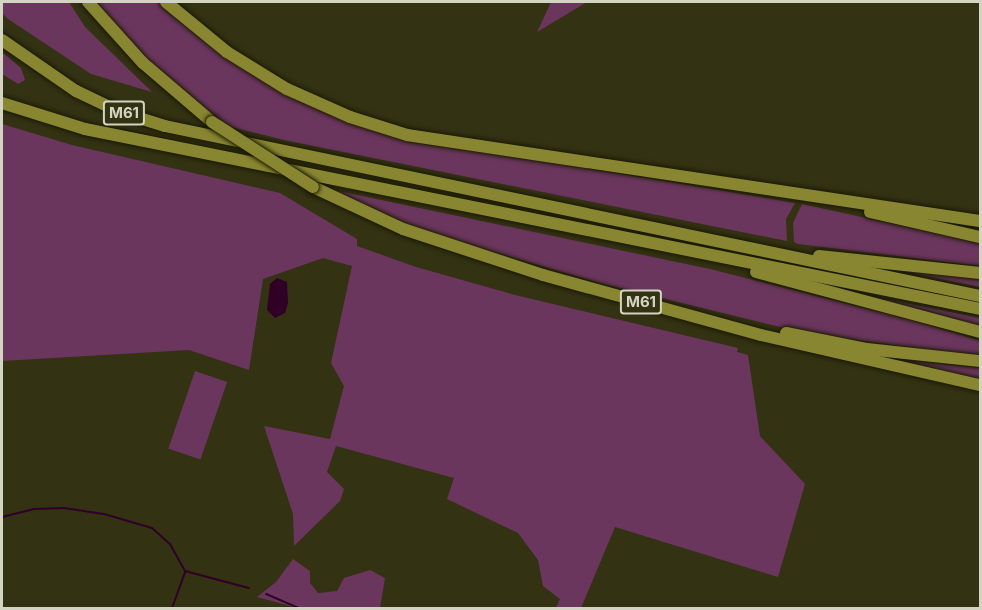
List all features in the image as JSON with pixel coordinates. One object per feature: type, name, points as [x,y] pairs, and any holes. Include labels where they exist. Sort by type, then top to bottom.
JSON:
[{"type":"highway","name":"M61","points":[[88,2],[143,63],[212,122],[313,187],[369,214],[450,246],[701,317],[849,357],[981,385]]},
{"type":"highway","points":[[166,2],[208,39],[258,73],[350,117],[407,135],[461,145],[981,221]]},
{"type":"highway","name":"M61","points":[[2,40],[76,92],[149,122],[981,296]]},
{"type":"highway","name":"M61","points":[[2,103],[85,129],[648,245],[981,309]]},
{"type":"highway","points":[[650,173],[930,224],[981,237]]},
{"type":"highway","name":"M61","points":[[655,227],[839,259],[981,273]]},
{"type":"highway","name":"M61","points":[[648,245],[981,332]]},
{"type":"highway","name":"M61","points":[[701,317],[867,349],[981,361]]},
{"type":"shaded area","points":[[2,2],[69,2],[85,27],[152,92],[91,74],[8,19],[2,13]]},
{"type":"shaded area","points":[[94,2],[161,2],[200,37],[254,76],[306,103],[420,141],[795,203],[786,219],[787,241],[284,140],[224,125],[168,84]]},
{"type":"shaded area","points":[[551,2],[587,2],[537,32]]},
{"type":"shaded area","points":[[2,52],[21,68],[25,80],[18,84],[2,74]]},
{"type":"shaded area","points":[[2,124],[72,145],[280,193],[357,239],[357,246],[416,267],[515,295],[738,348],[737,352],[748,355],[760,436],[805,484],[778,577],[615,527],[581,608],[556,608],[560,599],[543,586],[538,560],[518,533],[447,499],[454,478],[336,446],[327,472],[344,489],[340,501],[294,546],[293,514],[264,426],[330,439],[344,386],[331,363],[352,266],[323,258],[263,279],[249,370],[189,350],[2,361]]},
{"type":"shaded area","points":[[329,189],[710,269],[915,321],[980,341],[980,357],[801,332],[604,284],[412,228]]},
{"type":"shaded area","points":[[802,204],[980,243],[980,266],[798,244],[794,242],[793,223]]},
{"type":"shaded area","points":[[896,270],[980,277],[980,287]]},
{"type":"shaded area","points":[[277,278],[287,282],[288,303],[285,313],[275,318],[267,310],[270,284]]},
{"type":"shaded area","points":[[870,297],[980,318],[980,328]]},
{"type":"shaded area","points":[[864,356],[980,368],[980,380]]},
{"type":"shaded area","points":[[195,371],[227,382],[200,460],[168,449]]},
{"type":"shaded area","points":[[293,559],[310,571],[310,583],[318,593],[337,591],[344,578],[370,570],[385,578],[380,608],[298,608],[257,597],[276,582]]},
{"type":"waterway","points":[[2,517],[33,509],[64,508],[104,514],[152,528],[170,544],[185,571],[249,588]]},
{"type":"waterway","points":[[172,608],[185,572]]},
{"type":"waterway","points":[[266,594],[299,608]]}]
